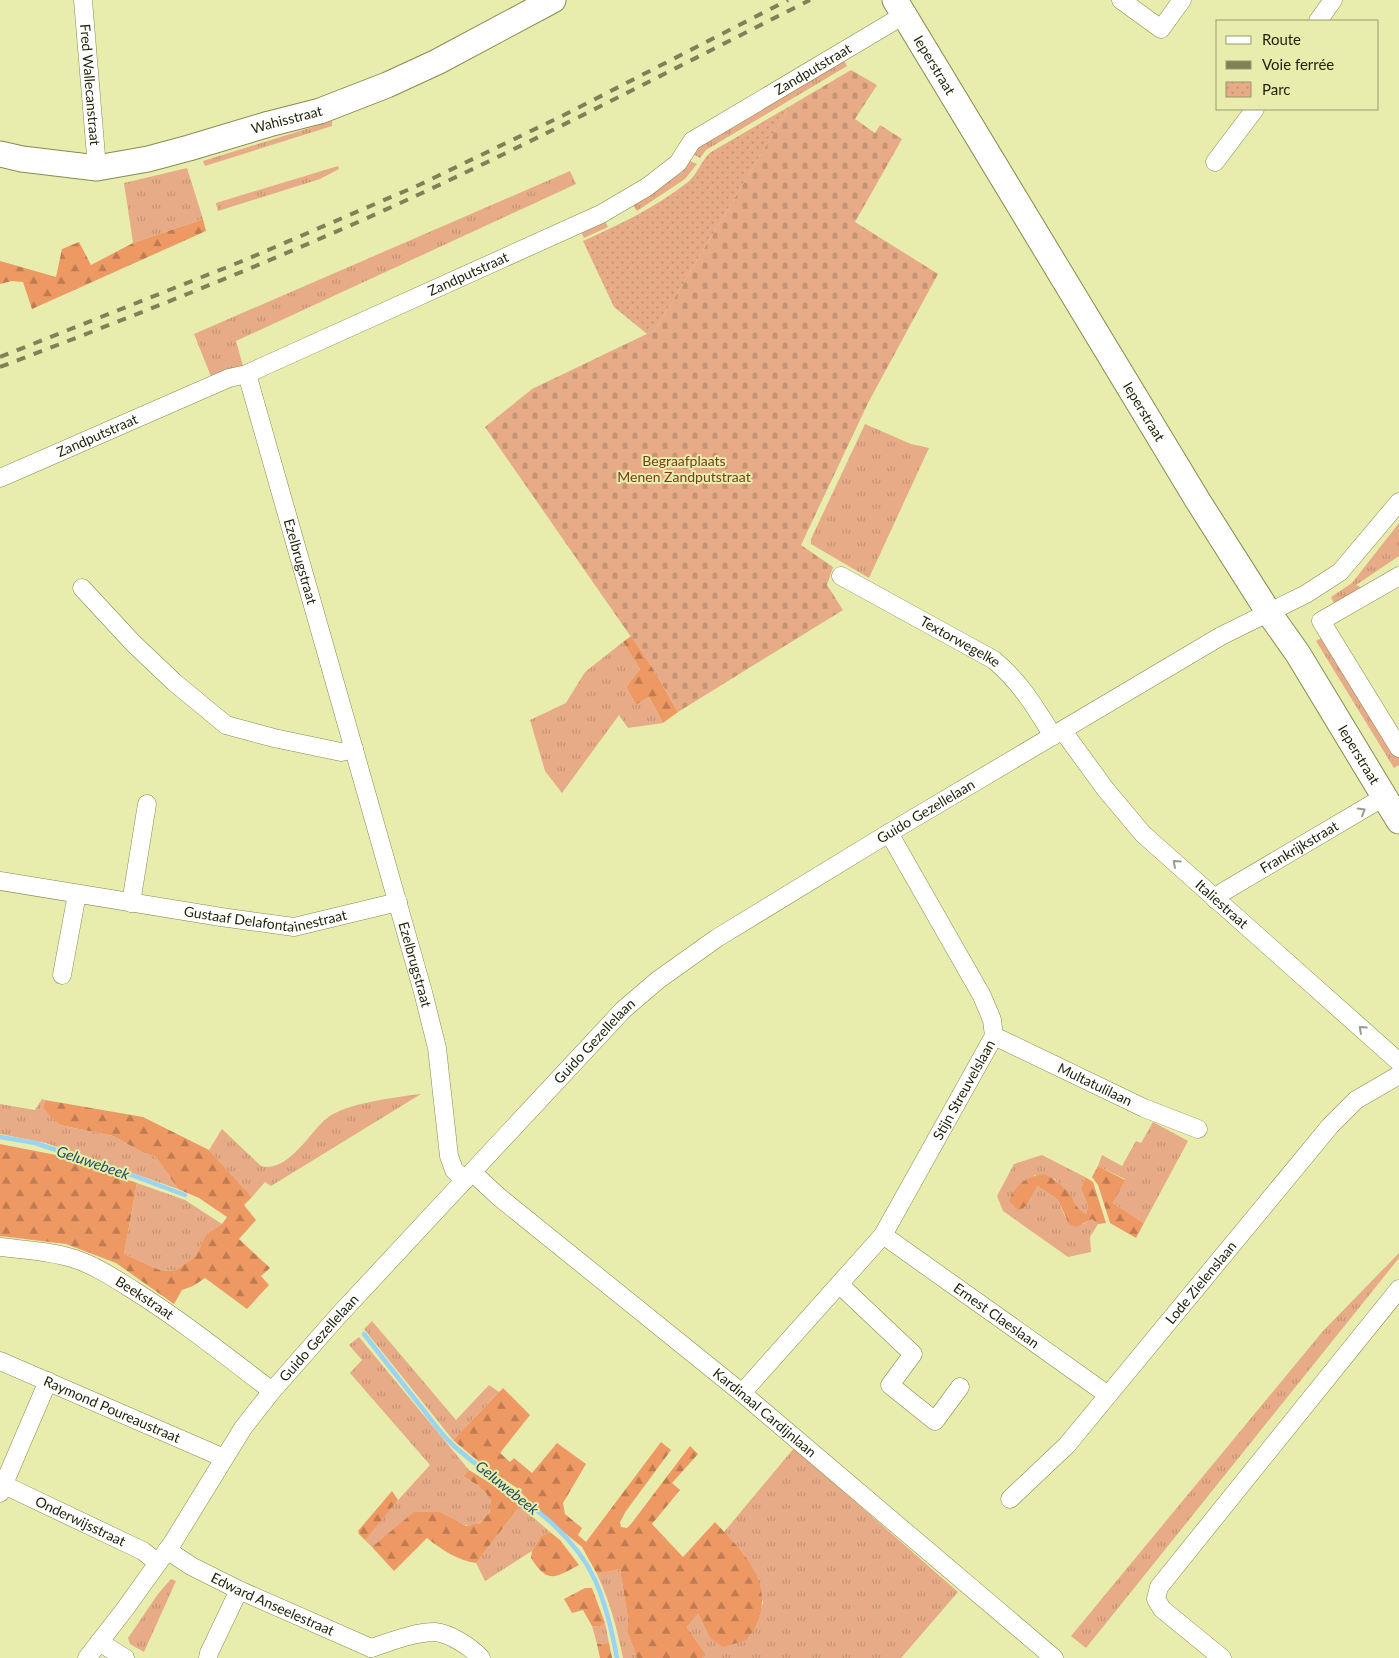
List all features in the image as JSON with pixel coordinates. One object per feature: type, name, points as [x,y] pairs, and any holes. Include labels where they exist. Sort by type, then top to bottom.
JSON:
[{"type":"street","name":"Fred Wallecanstraat","points":[[83,0],[97,168]]},
{"type":"street","name":"Wahisstraat","points":[[0,154],[22,159],[97,168],[148,159],[320,111],[387,85],[437,62],[553,0]]},
{"type":"street","points":[[1122,0],[1161,29],[1182,0]]},
{"type":"street","points":[[1319,20],[1332,0]]},
{"type":"street","name":"Zandputstraat","points":[[0,478],[229,378],[247,374],[379,316],[601,214],[647,187],[678,163],[692,141],[900,7]]},
{"type":"street","name":"Ieperstraat","points":[[900,7],[1198,501],[1269,613],[1298,654],[1399,821]]},
{"type":"street","points":[[1215,162],[1254,110]]},
{"type":"street","name":"Ezelbrugstraat","points":[[247,374],[423,992],[437,1048],[448,1156],[454,1170],[469,1176]]},
{"type":"street","name":"Guido Gezellelaan","points":[[87,1658],[163,1557],[194,1510],[243,1428],[272,1391],[338,1316],[623,1010],[658,980],[717,938],[888,833],[1214,641],[1306,594],[1340,572],[1399,502]]},
{"type":"street","name":"Textorwegelke","points":[[841,576],[994,660],[1009,673],[1058,734]]},
{"type":"street","points":[[1399,576],[1321,621],[1399,748]]},
{"type":"street","points":[[82,588],[174,682],[226,725],[274,738],[341,752],[354,749]]},
{"type":"street","name":"Italiestraat","points":[[1058,734],[1143,834],[1399,1062]]},
{"type":"street","name":"Frankrijkstraat","points":[[1216,900],[1223,892],[1384,797]]},
{"type":"street","points":[[132,902],[147,804]]},
{"type":"street","name":"Stijn Streuvelslaan","points":[[742,1393],[883,1235],[994,1036],[992,1020],[982,996],[888,833]]},
{"type":"street","name":"Gustaaf Delafontainestraat","points":[[0,881],[294,927],[398,902]]},
{"type":"street","points":[[62,975],[77,894]]},
{"type":"street","name":"Multatulilaan","points":[[994,1036],[1144,1108],[1198,1129]]},
{"type":"street","name":"Lode Zielenslaan","points":[[1010,1499],[1068,1445],[1330,1126],[1356,1100],[1399,1075]]},
{"type":"street","name":"Kardinaal Cardijnlaan","points":[[469,1176],[499,1197],[742,1393],[1054,1658]]},
{"type":"street","name":"Ernest Claeslaan","points":[[883,1235],[1108,1395]]},
{"type":"street","name":"Beekstraat","points":[[0,1248],[43,1252],[68,1257],[106,1273],[182,1323],[272,1391]]},
{"type":"street","points":[[840,1285],[914,1354],[890,1385],[935,1421],[960,1386]]},
{"type":"street","points":[[1222,1658],[1162,1609],[1156,1599],[1159,1587],[1399,1289]]},
{"type":"street","name":"Raymond Poureaustraat","points":[[0,1361],[224,1458]]},
{"type":"street","points":[[2,1487],[48,1381]]},
{"type":"street","name":"Onderwijsstraat","points":[[2,1487],[143,1551],[163,1557]]},
{"type":"street","name":"Edward Anseelestraat","points":[[163,1557],[191,1566],[372,1653]]},
{"type":"street","points":[[208,1658],[239,1590]]},
{"type":"street","points":[[372,1653],[406,1637],[436,1632],[460,1641],[475,1651],[481,1658]]},
{"type":"street","points":[[99,1642],[125,1658]]},
{"type":"green space","points":[[843,59],[847,66],[706,150],[700,158],[693,154],[706,142]]},
{"type":"green space","name":"Begraafplaats Menen Zandputstraat","points":[[851,70],[877,85],[855,119],[875,133],[880,125],[902,139],[855,222],[938,274],[868,403],[801,545],[833,567],[827,585],[843,610],[678,712],[654,670],[485,427],[532,389],[655,330],[790,106]]},
{"type":"green space","points":[[790,106],[655,330],[647,334],[614,307],[583,241],[624,222],[663,200],[691,179],[711,152]]},
{"type":"green space","points":[[332,121],[332,126],[205,166],[203,161]]},
{"type":"green space","points":[[690,161],[697,164],[685,179],[637,211],[633,205],[681,173]]},
{"type":"green space","points":[[338,166],[339,169],[320,179],[218,211],[216,203]]},
{"type":"green space","points":[[187,168],[203,219],[133,243],[124,183]]},
{"type":"green space","points":[[570,171],[576,184],[236,341],[243,366],[212,379],[194,334]]},
{"type":"green space","points":[[203,219],[206,231],[32,309],[23,282],[12,281],[0,284],[0,261],[56,277],[62,249],[79,242],[91,265],[133,243]]},
{"type":"green space","points":[[605,221],[608,227],[584,238],[581,232]]},
{"type":"green space","points":[[865,424],[911,444],[929,448],[869,578],[811,544],[811,539]]},
{"type":"green space","points":[[1399,523],[1399,556],[1356,585],[1366,590],[1336,607],[1331,597],[1352,583]]},
{"type":"green space","points":[[631,636],[654,670],[678,712],[663,723],[649,697],[636,705],[626,687],[640,669],[623,642]]},
{"type":"green space","points":[[1325,636],[1399,756],[1399,765],[1394,768],[1316,641]]},
{"type":"green space","points":[[623,642],[640,669],[626,687],[636,705],[649,697],[663,723],[628,728],[619,715],[562,793],[545,771],[530,720],[566,703],[585,672]]},
{"type":"green space","points":[[421,1094],[271,1186],[265,1182],[252,1197],[209,1150],[222,1129],[261,1166],[271,1167],[289,1158],[334,1113],[358,1105]]},
{"type":"green space","points":[[42,1099],[45,1100],[43,1107],[60,1125],[113,1136],[142,1152],[156,1157],[178,1189],[46,1143],[0,1134],[0,1104],[35,1110]]},
{"type":"green space","points":[[45,1100],[143,1117],[209,1150],[252,1197],[244,1205],[256,1220],[239,1239],[270,1268],[261,1276],[269,1285],[247,1309],[205,1278],[193,1286],[182,1290],[174,1304],[116,1263],[66,1244],[0,1236],[0,1144],[56,1155],[137,1183],[124,1254],[162,1271],[176,1270],[196,1256],[206,1234],[222,1224],[227,1217],[199,1198],[178,1189],[156,1157],[142,1152],[113,1136],[60,1125],[43,1107]]},
{"type":"green space","points":[[1153,1122],[1188,1141],[1144,1223],[1113,1203],[1125,1179],[1098,1166],[1102,1155],[1122,1166],[1136,1141],[1141,1143]]},
{"type":"green space","points":[[1042,1155],[1085,1177],[1081,1189],[1088,1206],[1086,1214],[1078,1210],[1065,1189],[1055,1179],[1034,1175],[1031,1194],[1038,1186],[1058,1200],[1065,1217],[1083,1224],[1092,1219],[1098,1224],[1090,1237],[1091,1252],[1068,1257],[1003,1211],[997,1196],[1014,1164]]},
{"type":"green space","points":[[1098,1166],[1125,1180],[1113,1203],[1144,1223],[1136,1238],[1110,1223],[1098,1185],[1092,1177]]},
{"type":"green space","points":[[1044,1174],[1062,1185],[1078,1208],[1086,1214],[1088,1206],[1081,1189],[1085,1177],[1093,1182],[1106,1223],[1098,1224],[1092,1219],[1076,1227],[1069,1224],[1058,1200],[1038,1186],[1025,1206],[1018,1210],[1009,1201],[1015,1190],[1027,1179]]},
{"type":"green space","points":[[137,1183],[185,1200],[222,1224],[206,1234],[196,1256],[176,1270],[162,1271],[124,1254]]},
{"type":"green space","points":[[1399,1253],[1399,1258],[1086,1648],[1071,1636],[1323,1331]]},
{"type":"green space","points":[[372,1321],[456,1420],[489,1385],[499,1392],[453,1440],[364,1329]]},
{"type":"green space","points":[[359,1337],[469,1470],[463,1476],[488,1495],[491,1504],[485,1519],[470,1526],[455,1521],[440,1512],[391,1532],[372,1547],[365,1540],[379,1521],[430,1465],[350,1373],[362,1360],[349,1345]]},
{"type":"green space","points":[[503,1388],[530,1415],[500,1453],[510,1462],[514,1458],[532,1473],[557,1443],[586,1464],[563,1503],[565,1514],[582,1528],[578,1535],[586,1542],[661,1442],[671,1450],[626,1511],[620,1522],[621,1527],[627,1528],[631,1524],[690,1446],[698,1454],[672,1483],[680,1490],[652,1524],[683,1557],[715,1522],[735,1544],[752,1567],[762,1594],[757,1624],[747,1640],[723,1647],[710,1638],[698,1614],[687,1627],[706,1655],[702,1658],[637,1658],[627,1631],[628,1619],[620,1569],[597,1574],[582,1547],[538,1511],[517,1488],[484,1466],[453,1440]]},
{"type":"green space","points":[[794,1448],[958,1592],[901,1658],[702,1658],[706,1655],[687,1627],[698,1614],[710,1638],[747,1640],[757,1624],[763,1602],[744,1555],[724,1532]]},
{"type":"green space","points":[[469,1470],[493,1485],[520,1506],[476,1563],[456,1557],[427,1538],[394,1571],[372,1547],[414,1512],[440,1512],[466,1526],[480,1523],[490,1512],[491,1501],[486,1493],[463,1476]]},
{"type":"green space","points":[[392,1491],[398,1500],[365,1540],[358,1531]]},
{"type":"green space","points":[[520,1506],[550,1532],[541,1536],[532,1551],[485,1581],[476,1563]]},
{"type":"green space","points":[[550,1532],[560,1540],[579,1565],[564,1573],[553,1576],[542,1572],[531,1558],[532,1551],[541,1536]]},
{"type":"green space","points":[[620,1569],[628,1619],[627,1631],[637,1658],[623,1658],[613,1615],[597,1574]]},
{"type":"green space","points":[[171,1579],[176,1581],[144,1652],[130,1644],[128,1638],[158,1594]]},
{"type":"green space","points":[[585,1588],[592,1588],[605,1623],[600,1627],[592,1626],[583,1610],[572,1613],[564,1599]]},
{"type":"green space","points":[[605,1623],[609,1643],[597,1644],[592,1626],[600,1627]]},
{"type":"green space","points":[[609,1643],[612,1658],[600,1658],[597,1644]]},
{"type":"waterway","name":"Geluwebeek","points":[[0,1137],[35,1143],[115,1169],[185,1195]]},
{"type":"waterway","name":"Geluwebeek","points":[[364,1334],[447,1439],[470,1460],[549,1521],[567,1538],[582,1557],[602,1597],[611,1627],[617,1658]]},
{"type":"railway","points":[[0,357],[245,260],[419,185],[564,115],[788,0]]},
{"type":"railway","points":[[0,367],[212,284],[370,217],[520,146],[810,0]]}]
